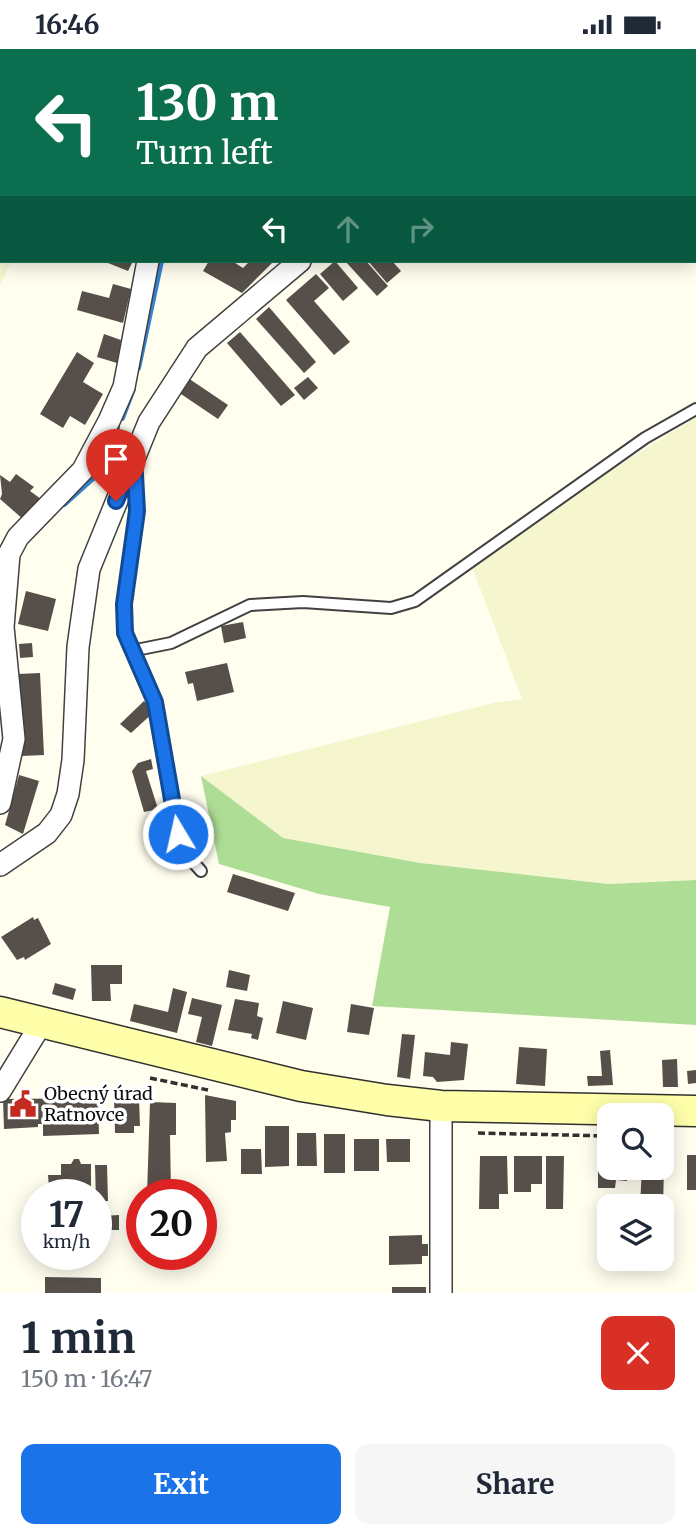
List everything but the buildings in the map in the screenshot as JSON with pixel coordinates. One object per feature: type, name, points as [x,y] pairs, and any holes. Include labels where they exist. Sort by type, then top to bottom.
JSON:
[{"type":"main road","points":[[0,1012],[301,1086],[441,1106],[696,1111]]},
{"type":"street","points":[[0,803],[14,739],[3,627],[9,554],[18,537],[83,470],[109,421],[124,387],[148,263]]},
{"type":"street","points":[[0,865],[47,833],[61,815],[68,795],[78,647],[89,569],[149,422],[197,348],[291,264]]},
{"type":"street","points":[[0,1091],[41,1024]]},
{"type":"street","points":[[441,1106],[441,1293]]},
{"type":"lane","points":[[131,651],[172,643],[250,605],[303,602],[391,608],[415,601],[645,438],[696,409]]},
{"type":"lane","points":[[134,456],[137,511],[124,604],[125,633],[155,702],[178,834],[184,852],[201,871]]},
{"type":"green space","points":[[0,263],[10,263],[0,286]]},
{"type":"green space","points":[[696,417],[696,880],[608,884],[420,863],[283,838],[201,776],[493,703],[522,699],[469,559]]},
{"type":"green space","points":[[201,776],[283,838],[420,863],[608,884],[696,880],[696,1025],[372,1006],[390,907],[319,894],[219,864]]},
{"type":"waterway","points":[[138,368],[161,263]]},
{"type":"waterway","points":[[122,418],[133,389]]},
{"type":"waterway","points":[[64,504],[94,477],[117,428]]},
{"type":"place","name":"Obecný úrad Ratnovce","points":[[23,1104]]},
{"type":"route","points":[[116,501],[134,456],[137,511],[124,604],[125,633],[155,702],[178,834]]}]
